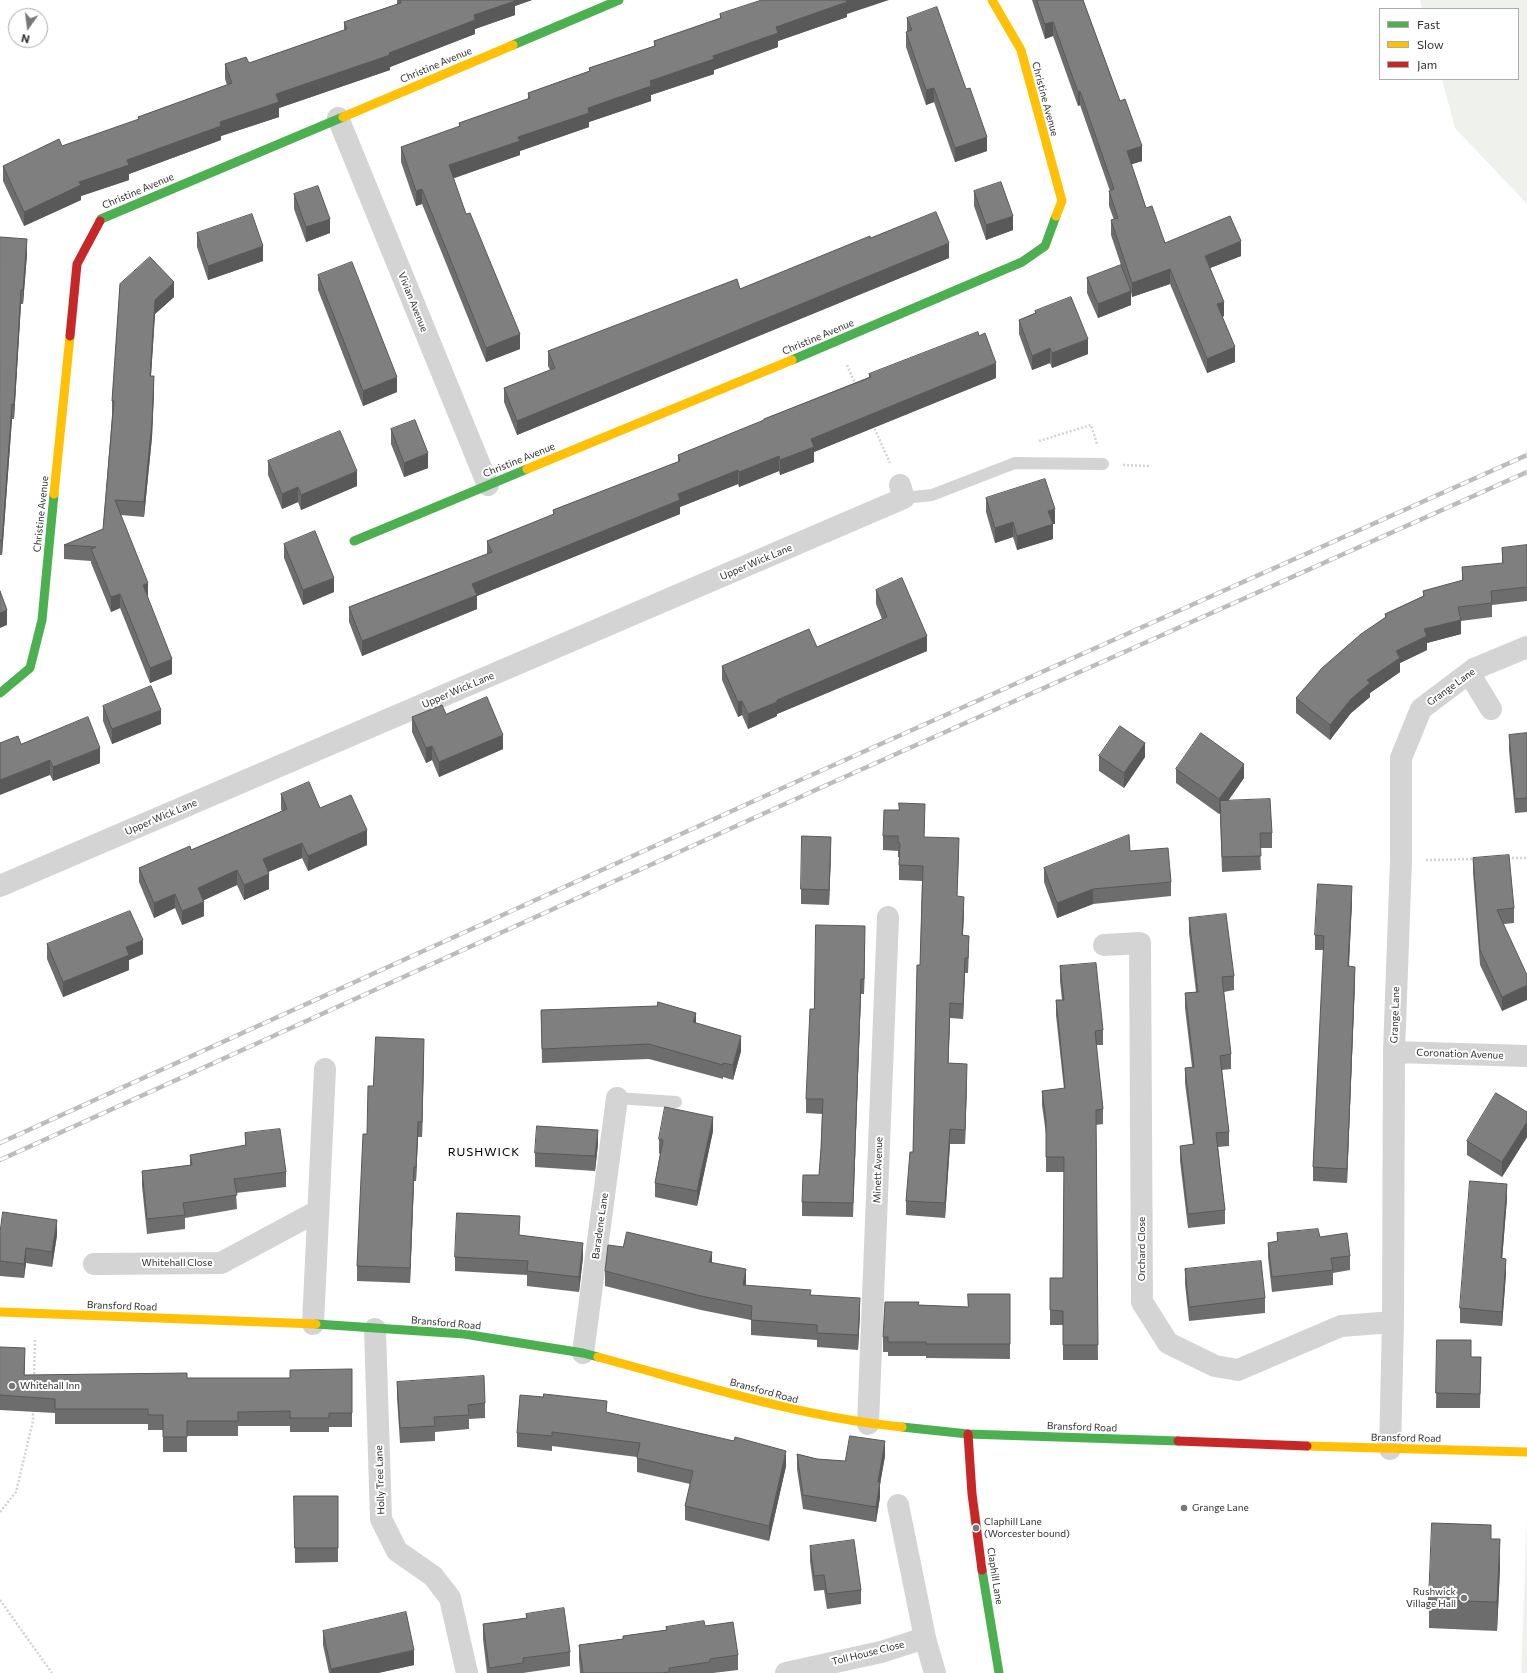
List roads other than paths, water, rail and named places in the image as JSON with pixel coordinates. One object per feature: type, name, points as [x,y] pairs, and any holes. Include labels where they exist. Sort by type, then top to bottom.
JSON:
[{"type":"street","name":"Christine Avenue","points":[[0,693],[30,668],[42,620],[77,264],[101,219],[619,0]]},
{"type":"street","name":"Christine Avenue","points":[[354,541],[837,341],[1022,262],[1045,246],[1062,201],[1021,50],[992,0]]},
{"type":"street","name":"Vivian Avenue","points":[[338,118],[488,485]]},
{"type":"street","name":"Upper Wick Lane","points":[[0,886],[902,492]]},
{"type":"street","name":"Grange Lane","points":[[1390,1449],[1393,1322],[1394,1052],[1401,860],[1401,758],[1421,709],[1469,673],[1527,647]]},
{"type":"street","points":[[1469,673],[1491,709]]},
{"type":"street","name":"Minett Avenue","points":[[868,1424],[888,917]]},
{"type":"street","name":"Orchard Close","points":[[1104,945],[1140,944],[1142,1302],[1168,1343],[1215,1366],[1238,1370],[1341,1326],[1393,1322]]},
{"type":"street","name":"Coronation Avenue","points":[[1394,1052],[1527,1056]]},
{"type":"street","points":[[312,1324],[325,1069]]},
{"type":"street","name":"Baradene Lane","points":[[583,1353],[617,1098]]},
{"type":"street","name":"Whitehall Close","points":[[94,1264],[221,1263],[318,1211]]},
{"type":"street","name":"Bransford Road","points":[[0,1312],[312,1324],[464,1334],[583,1353],[797,1411],[868,1424],[968,1434],[1390,1449],[1527,1452]]},
{"type":"street","name":"Holly Tree Lane","points":[[376,1329],[381,1519],[397,1551],[433,1576],[450,1598],[467,1673]]},
{"type":"street","name":"Claphill Lane","points":[[968,1434],[969,1472],[976,1528],[999,1673]]},
{"type":"street","points":[[898,1505],[926,1638],[935,1673]]},
{"type":"street","name":"Toll House Close","points":[[786,1673],[881,1652],[926,1638]]},
{"type":"lane","points":[[902,492],[932,495],[1015,463],[1103,464]]},
{"type":"lane","points":[[617,1098],[676,1102]]},
{"type":"railway","points":[[0,1143],[798,781],[1527,455]]},
{"type":"railway","points":[[0,1160],[820,788],[1527,472]]},
{"type":"place","name":"Whitehall Inn","points":[[12,1386]]},
{"type":"place","name":"Grange Lane","points":[[1184,1508]]},
{"type":"place","name":"Claphill Lane (Worcester bound)","points":[[976,1528]]},
{"type":"place","name":"Rushwick Village Hall","points":[[1464,1598]]},
{"type":"district","name":"RUSHWICK","points":[[484,1152]]}]
